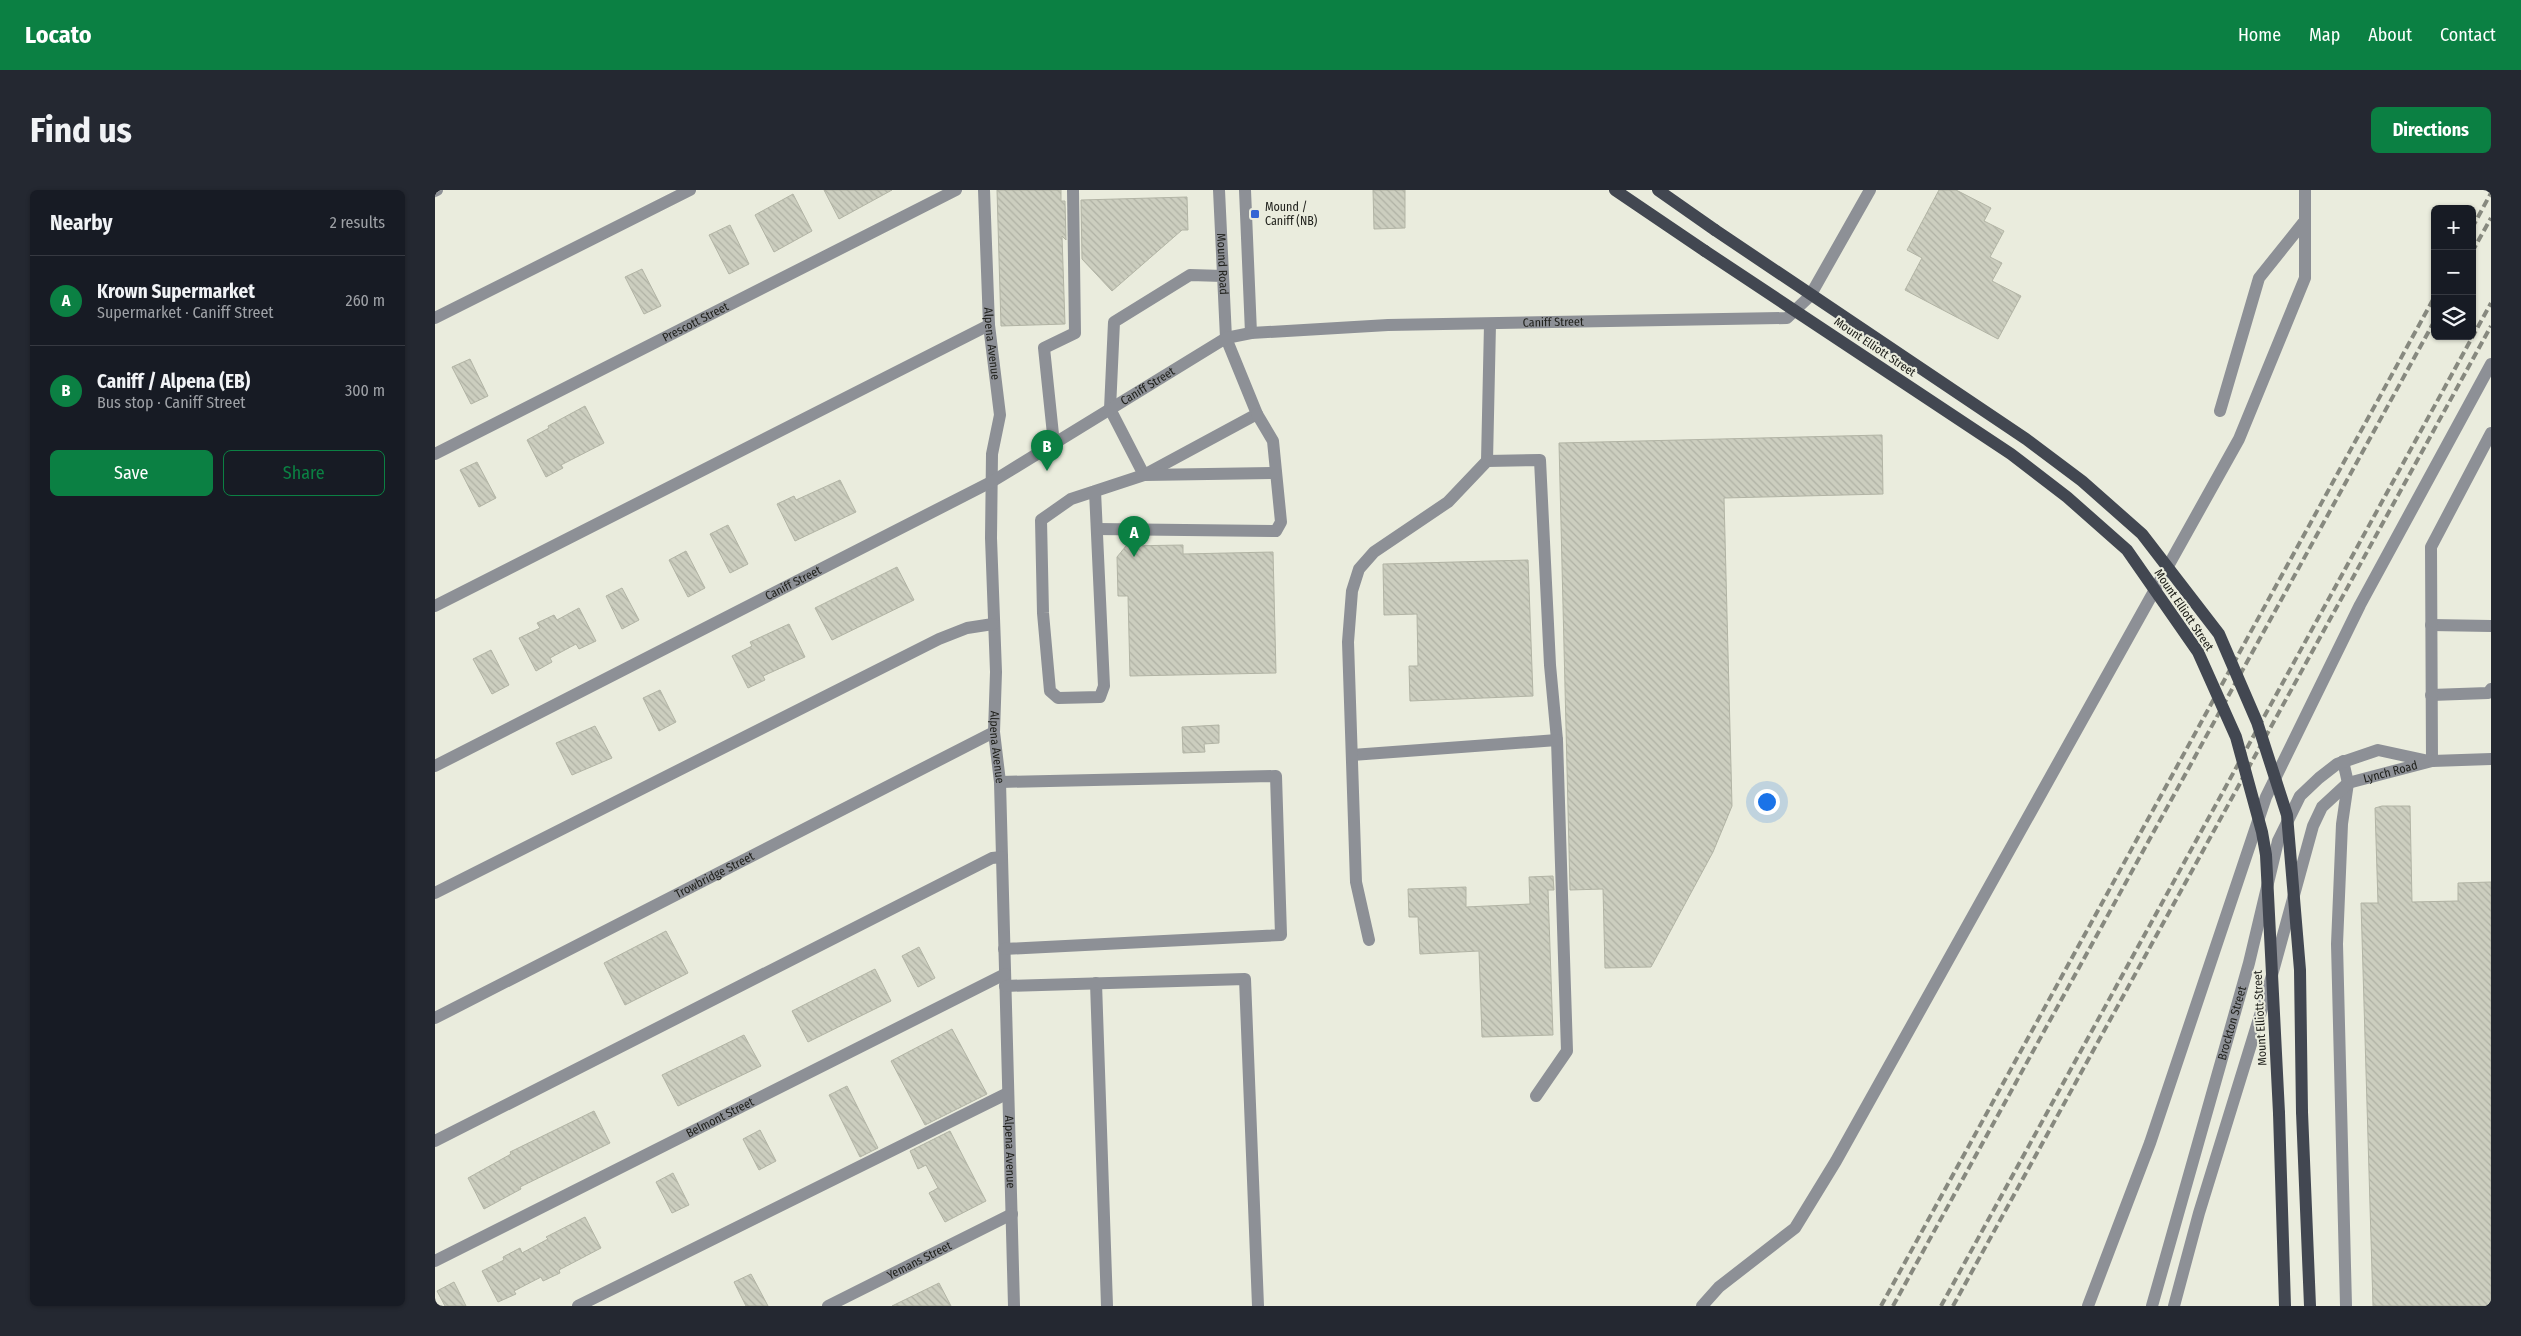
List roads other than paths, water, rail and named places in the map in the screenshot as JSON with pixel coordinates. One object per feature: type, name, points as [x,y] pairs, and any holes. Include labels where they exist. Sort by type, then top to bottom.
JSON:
[{"type":"main road","name":"Mount Elliott Street","points":[[1615,190],[2011,454],[2067,497],[2127,550],[2198,652],[2236,737],[2262,832],[2266,856],[2279,1113],[2285,1306]]},
{"type":"main road","name":"Mount Elliott Street","points":[[1658,190],[2026,438],[2082,481],[2142,534],[2219,634],[2257,722],[2287,815],[2300,970],[2302,1112],[2310,1306]]},
{"type":"street","points":[[435,318],[690,190]]},
{"type":"street","name":"Prescott Street","points":[[435,454],[956,190]]},
{"type":"street","name":"Alpena Avenue","points":[[984,190],[989,325],[1000,415],[992,454],[993,624],[996,672],[994,732],[1001,782],[1014,1306]]},
{"type":"street","points":[[1054,444],[1044,348],[1075,333],[1073,190]]},
{"type":"street","name":"Mound Road","points":[[1097,528],[1276,531],[1281,522],[1273,442],[1257,414],[1226,338],[1219,190]]},
{"type":"street","name":"Mound Road","points":[[1245,190],[1251,333]]},
{"type":"street","name":"Caniff Street","points":[[435,766],[993,481],[1226,338],[1251,333],[1388,325],[1787,318],[1810,296],[1870,190]]},
{"type":"street","points":[[1702,1306],[1719,1287],[1795,1228],[1837,1161],[2239,439],[2305,278],[2303,223],[2305,190]]},
{"type":"street","points":[[2220,411],[2259,278],[2303,223]]},
{"type":"street","points":[[1144,475],[1111,409],[1113,322],[1190,275],[1223,276]]},
{"type":"street","points":[[1369,940],[1357,882],[1348,642],[1352,591],[1359,569],[1374,552],[1393,537],[1448,502],[1487,461],[1490,324]]},
{"type":"street","points":[[435,606],[989,325]]},
{"type":"street","points":[[2087,1306],[2150,1143],[2266,797],[2360,605],[2491,364]]},
{"type":"street","points":[[1095,491],[1104,686],[1100,697],[1058,698],[1050,691],[1043,613],[1041,520],[1071,499],[1095,491],[1144,475],[1257,414]]},
{"type":"street","points":[[2431,761],[2431,547],[2491,433]]},
{"type":"street","points":[[1487,461],[1539,460],[1550,665],[1557,740],[1567,1051],[1536,1096]]},
{"type":"street","points":[[1144,475],[1277,473]]},
{"type":"street","points":[[435,893],[939,639],[967,628],[993,624]]},
{"type":"street","points":[[2431,625],[2491,626]]},
{"type":"street","points":[[2431,695],[2488,694],[2491,689]]},
{"type":"street","name":"Trowbridge Street","points":[[435,1018],[994,732]]},
{"type":"street","points":[[1352,755],[1557,740]]},
{"type":"street","name":"Lynch Road","points":[[2343,761],[2378,750],[2431,761]]},
{"type":"street","name":"Lynch Road","points":[[2348,783],[2431,761],[2491,759]]},
{"type":"street","points":[[2343,761],[2348,783],[2342,824],[2337,944],[2346,1306]]},
{"type":"street","name":"Brockton Street","points":[[2152,1306],[2249,963],[2278,841],[2300,796],[2319,778],[2343,761]]},
{"type":"street","points":[[1001,782],[1276,776],[1281,893],[1281,935],[1004,949]]},
{"type":"street","name":"Brockton Street","points":[[2174,1306],[2199,1213],[2269,986],[2313,826],[2321,807],[2348,783]]},
{"type":"street","points":[[435,1141],[992,858],[1002,857]]},
{"type":"street","points":[[1005,980],[1097,983],[1245,979],[1258,1306]]},
{"type":"street","name":"Belmont Street","points":[[435,1261],[1005,980]]},
{"type":"street","points":[[1097,983],[1107,1306]]},
{"type":"street","points":[[578,1306],[1008,1093]]},
{"type":"street","name":"Yemans Street","points":[[829,1306],[1012,1214]]},
{"type":"railway","points":[[2476,221],[2491,193]]},
{"type":"railway","points":[[2473,250],[2491,218]]},
{"type":"railway","points":[[1881,1306],[2431,303]]},
{"type":"railway","points":[[1941,1306],[2491,303]]},
{"type":"railway","points":[[1953,1306],[2491,326]]},
{"type":"railway","points":[[1893,1306],[2431,327]]},
{"type":"place","name":"Mound / Caniff (NB)","points":[[1255,214]]},
{"type":"place","name":"Caniff / Alpena (EB)","points":[[1047,471]]},
{"type":"place","name":"Krown Supermarket","points":[[1134,557]]}]
